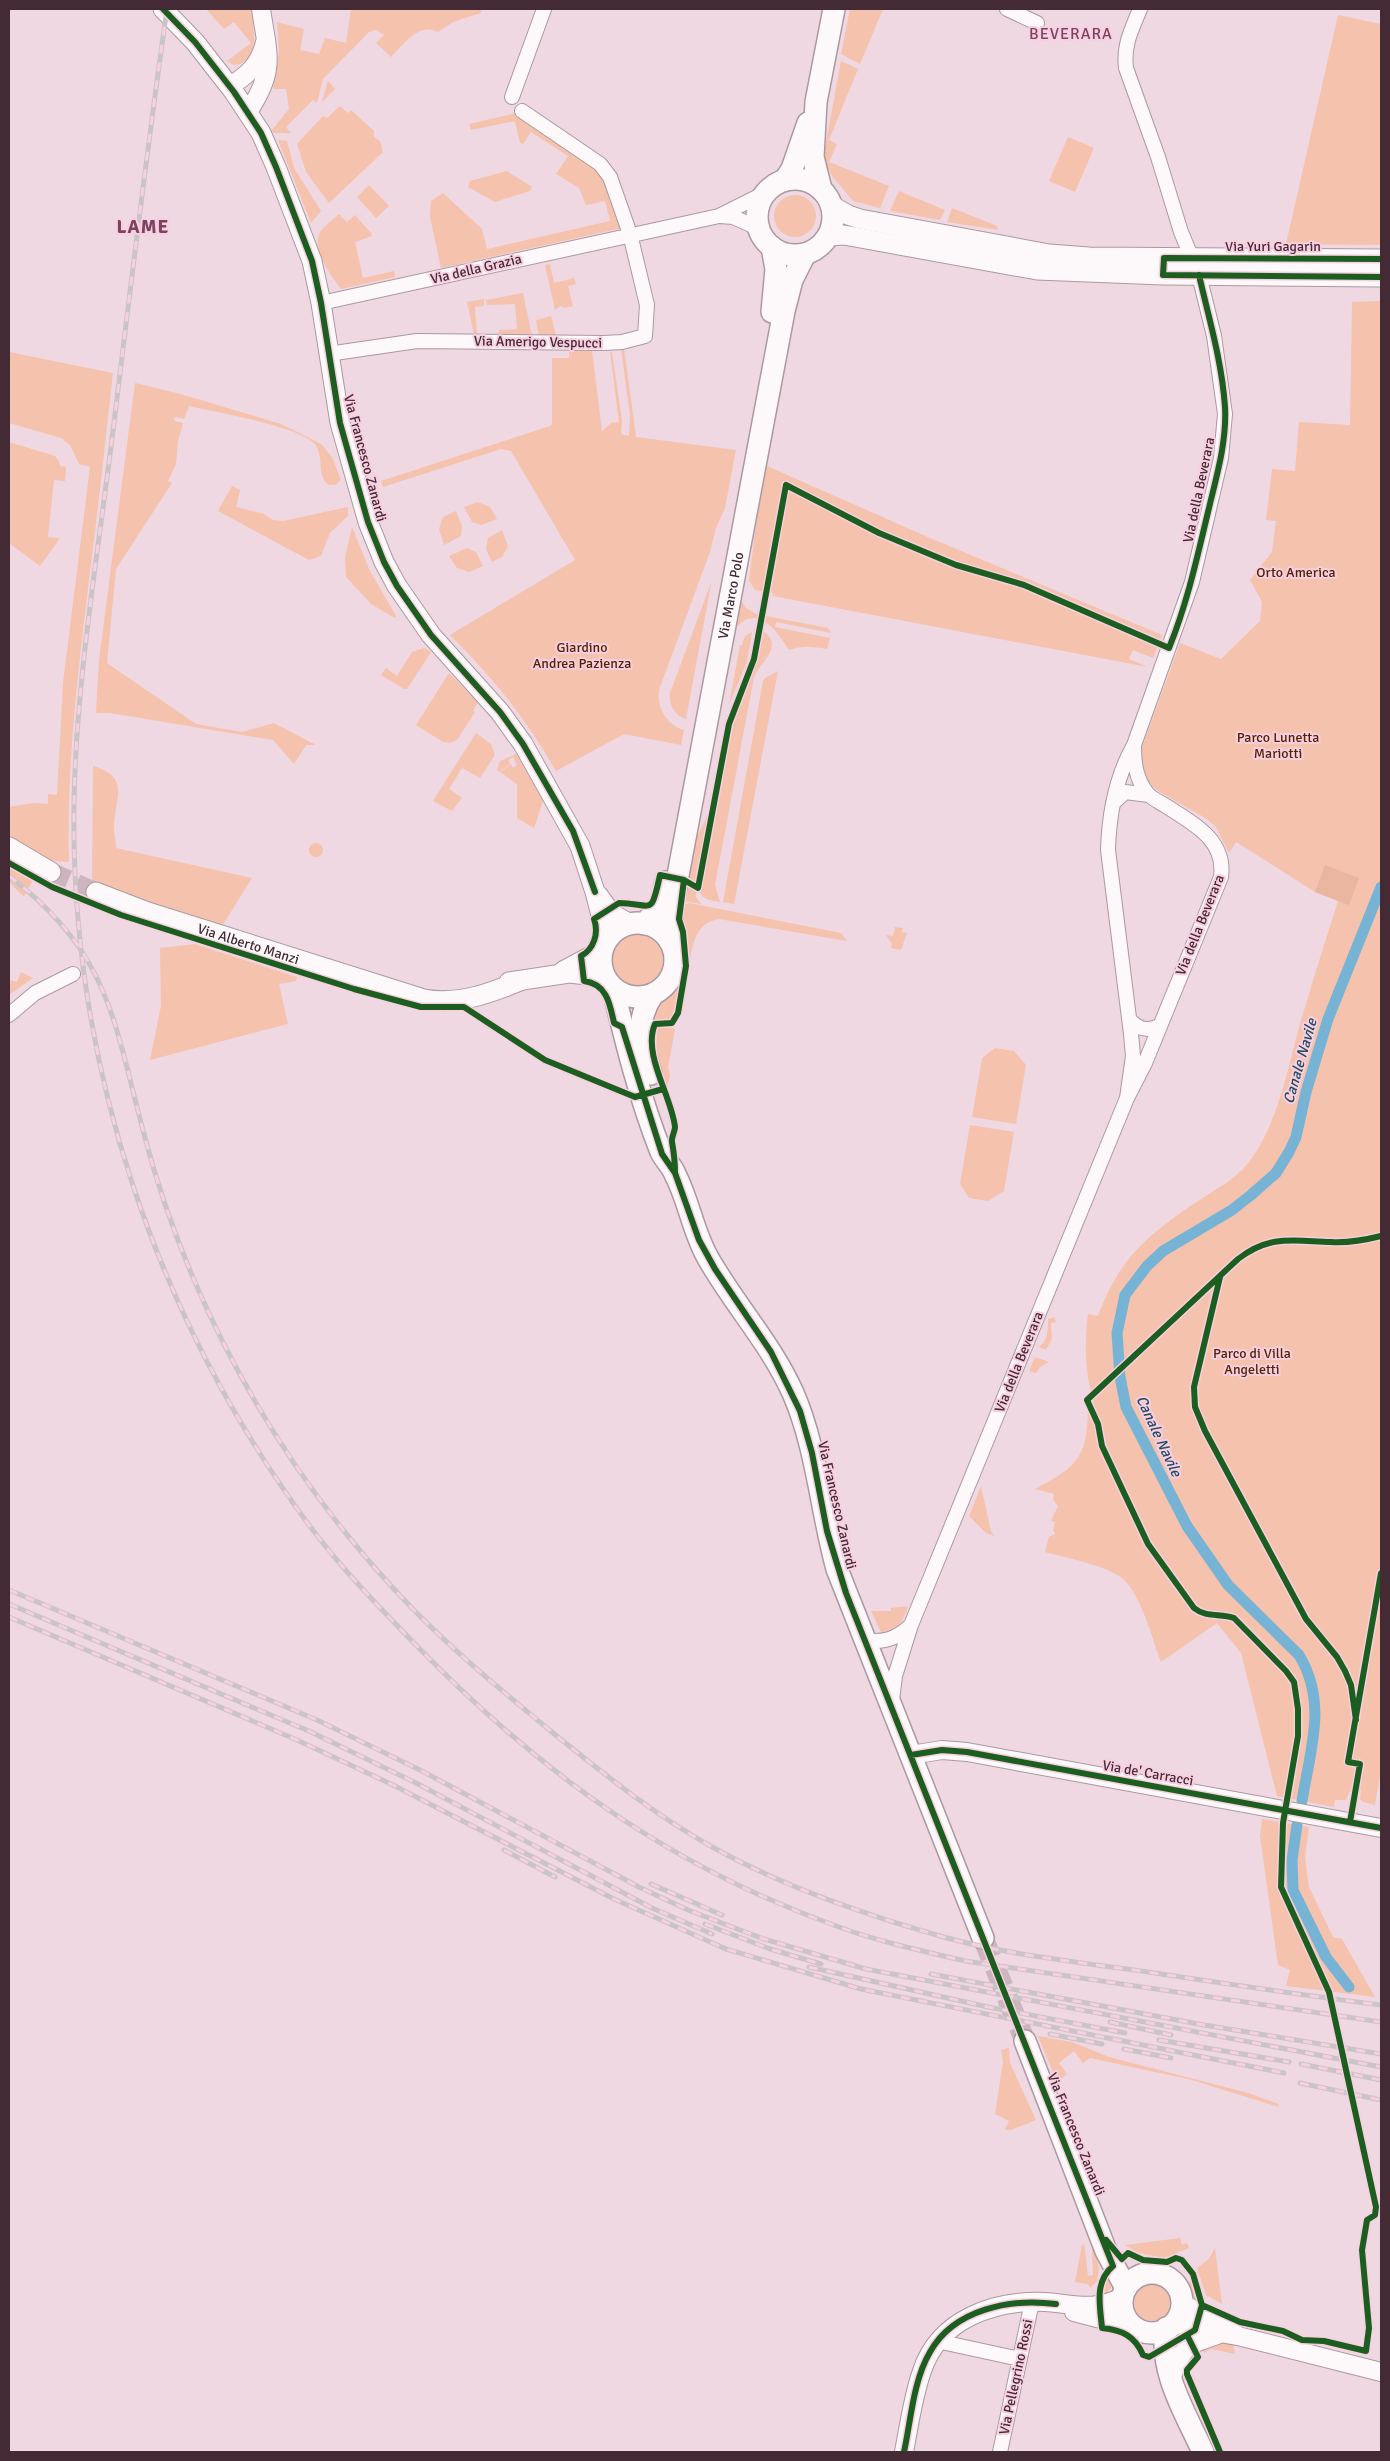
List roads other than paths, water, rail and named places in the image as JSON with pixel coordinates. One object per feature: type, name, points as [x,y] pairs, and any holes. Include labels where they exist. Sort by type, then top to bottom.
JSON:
[{"type":"main road","name":"Via Francesco Zanardi","points":[[163,9],[180,25],[230,86],[248,112],[269,151],[312,261],[321,302],[328,354],[343,433],[370,530],[384,562],[397,586],[431,635],[500,712],[524,744],[578,841],[595,892],[604,944]]},
{"type":"main road","points":[[826,197],[803,180],[784,180],[776,184],[765,193],[757,211],[758,228],[765,241],[772,248],[789,254],[805,254],[817,248],[828,236],[833,220],[826,197],[813,157],[816,102],[834,9]]},
{"type":"main road","points":[[784,180],[792,169],[816,102]]},
{"type":"main road","name":"Via Yuri Gagarin","points":[[826,197],[848,215],[860,219],[1049,254],[1089,257],[1381,259]]},
{"type":"main road","points":[[828,236],[844,235],[1037,270],[1199,276],[1381,277]]},
{"type":"main road","name":"Via Marco Polo","points":[[638,924],[658,908],[663,899],[772,309],[776,269],[772,248]]},
{"type":"main road","name":"Via Marco Polo","points":[[670,941],[673,902],[784,311],[792,280],[805,254]]},
{"type":"main road","points":[[9,847],[51,872]]},
{"type":"main road","name":"Via Alberto Manzi","points":[[96,892],[148,912],[402,992],[446,993],[558,974],[584,973],[609,983]]},
{"type":"main road","name":"Via Francesco Zanardi","points":[[595,892],[611,913],[638,924]]},
{"type":"main road","points":[[638,924],[657,928],[670,941],[674,952],[673,973],[663,987],[653,994],[634,997],[624,994],[609,983],[600,962],[604,944],[617,929],[638,924]]},
{"type":"main road","name":"Via Alberto Manzi","points":[[558,974],[589,958],[604,944]]},
{"type":"main road","name":"Via Francesco Zanardi","points":[[609,983],[642,1095],[662,1154],[675,1173],[698,1240],[714,1269],[771,1352],[800,1411],[812,1454],[827,1531],[837,1569],[983,1938]]},
{"type":"main road","name":"Via Francesco Zanardi","points":[[653,994],[644,1008],[641,1033],[646,1060],[675,1150],[675,1173]]},
{"type":"main road","name":"Via Francesco Zanardi","points":[[1025,2041],[1124,2293]]},
{"type":"main road","name":"Via Francesco Zanardi","points":[[1103,2236],[1122,2259],[1146,2273]]},
{"type":"main road","points":[[1134,2325],[1154,2332],[1169,2326],[1179,2315],[1181,2303],[1179,2291],[1168,2278],[1159,2274],[1146,2273],[1134,2278],[1124,2293],[1123,2311],[1152,2355],[1170,2376]]},
{"type":"main road","points":[[1169,2326],[1164,2348],[1170,2376],[1203,2452]]},
{"type":"street","points":[[248,112],[260,92],[268,71],[269,58],[262,9]]},
{"type":"street","points":[[512,96],[544,9]]},
{"type":"street","points":[[1008,9],[1038,23]]},
{"type":"street","name":"Via della Beverara","points":[[1128,1098],[1133,1056],[1108,850],[1113,803],[1126,759],[1134,745],[1192,582],[1223,443],[1225,414],[1223,388],[1214,336],[1199,276],[1190,258],[1158,157],[1126,68],[1124,56],[1126,44],[1138,14]]},
{"type":"street","points":[[230,86],[247,75],[255,67],[266,39]]},
{"type":"street","points":[[522,111],[604,168],[617,194],[630,234]]},
{"type":"street","name":"Via della Grazia","points":[[321,302],[719,216],[765,193]]},
{"type":"street","name":"Via della Grazia","points":[[719,216],[733,218],[758,228]]},
{"type":"street","name":"Via Amerigo Vespucci","points":[[328,354],[417,341],[604,343],[643,337],[646,334],[647,310],[630,234]]},
{"type":"street","name":"Via della Beverara","points":[[1134,745],[1138,778],[1149,795]]},
{"type":"street","name":"Via della Beverara","points":[[891,1706],[895,1676],[911,1625],[1221,877],[1221,857],[1212,839],[1200,827],[1149,795],[1125,792],[1113,803]]},
{"type":"street","points":[[9,1015],[35,994],[73,974]]},
{"type":"street","points":[[1129,1019],[1135,1026],[1143,1029],[1151,1030],[1159,1026]]},
{"type":"street","points":[[866,1641],[891,1640],[911,1625]]},
{"type":"street","name":"Via de' Carracci","points":[[911,1755],[942,1750],[967,1752],[1381,1828]]},
{"type":"street","points":[[904,2452],[921,2371],[937,2341],[951,2328],[987,2309],[1004,2304],[1032,2302],[1093,2307],[1107,2305],[1124,2293]]},
{"type":"street","name":"Via Pellegrino Rossi","points":[[1000,2452],[1032,2302]]},
{"type":"street","points":[[1181,2303],[1228,2326],[1238,2336]]},
{"type":"street","points":[[1056,2304],[1091,2318],[1134,2325]]},
{"type":"street","points":[[1169,2326],[1196,2326],[1220,2334],[1238,2336],[1381,2372]]},
{"type":"street","points":[[1170,2376],[1182,2351],[1193,2343],[1220,2334]]},
{"type":"street","points":[[937,2341],[1020,2359]]},
{"type":"waterway","name":"Canale Navile","points":[[1302,1801],[1312,1745],[1315,1709],[1308,1673],[1299,1655],[1228,1585],[1187,1526],[1126,1407],[1120,1377],[1117,1333],[1125,1295],[1147,1266],[1163,1251],[1232,1210],[1251,1195],[1276,1173],[1289,1152],[1296,1137],[1306,1092],[1328,1019],[1381,887]]},
{"type":"waterway","name":"Canale Navile","points":[[1297,1825],[1292,1860],[1293,1890],[1326,1957],[1349,1987]]},
{"type":"tunnel","points":[[51,872],[96,892]]},
{"type":"tunnel","points":[[983,1938],[1025,2041]]},
{"type":"railway","points":[[167,9],[83,670],[74,804],[77,901],[88,998],[106,1093],[133,1186],[167,1276],[208,1364],[257,1449],[312,1529],[336,1559],[388,1616],[462,1690],[510,1734],[559,1774],[610,1811],[663,1845],[719,1875],[777,1903],[839,1927],[886,1942],[965,1961],[1381,2022]]},
{"type":"railway","points":[[9,876],[43,904],[68,933],[88,961],[103,991],[124,1056],[154,1171],[194,1280],[234,1363],[280,1442],[334,1518],[393,1588],[452,1647],[558,1737],[654,1811],[716,1849],[766,1874],[817,1896],[896,1923],[949,1939],[1003,1951],[1381,2005]]},
{"type":"railway","points":[[9,1590],[317,1720],[422,1771],[639,1887],[688,1910],[761,1938],[866,1969],[1381,2067]]},
{"type":"railway","points":[[9,1604],[311,1732],[416,1783],[652,1908],[712,1934]]},
{"type":"railway","points":[[9,1617],[297,1740],[393,1785],[614,1899],[726,1949],[861,1989],[1284,2073]]},
{"type":"railway","points":[[504,1850],[555,1877]]},
{"type":"railway","points":[[651,1884],[722,1915]]},
{"type":"railway","points":[[705,1924],[770,1949],[821,1964]]},
{"type":"railway","points":[[809,1967],[988,2007],[1125,2033]]},
{"type":"railway","points":[[931,1974],[1204,2025],[1381,2054]]},
{"type":"railway","points":[[1110,2022],[1171,2035]]},
{"type":"railway","points":[[1050,2034],[1102,2044]]},
{"type":"railway","points":[[1159,2040],[1289,2062]]},
{"type":"railway","points":[[1124,2049],[1171,2058]]},
{"type":"railway","points":[[1301,2064],[1381,2080]]},
{"type":"railway","points":[[1300,2083],[1381,2100]]},
{"type":"district","name":"BEVERARA","points":[[1071,34]]},
{"type":"district","name":"LAME","points":[[143,227]]},
{"type":"park label","name":"Orto America","points":[[1296,572]]},
{"type":"park label","name":"Giardino Andrea Pazienza","points":[[582,656]]},
{"type":"park label","name":"Parco Lunetta Mariotti","points":[[1278,746]]},
{"type":"park label","name":"Parco di Villa Angeletti","points":[[1252,1362]]}]
